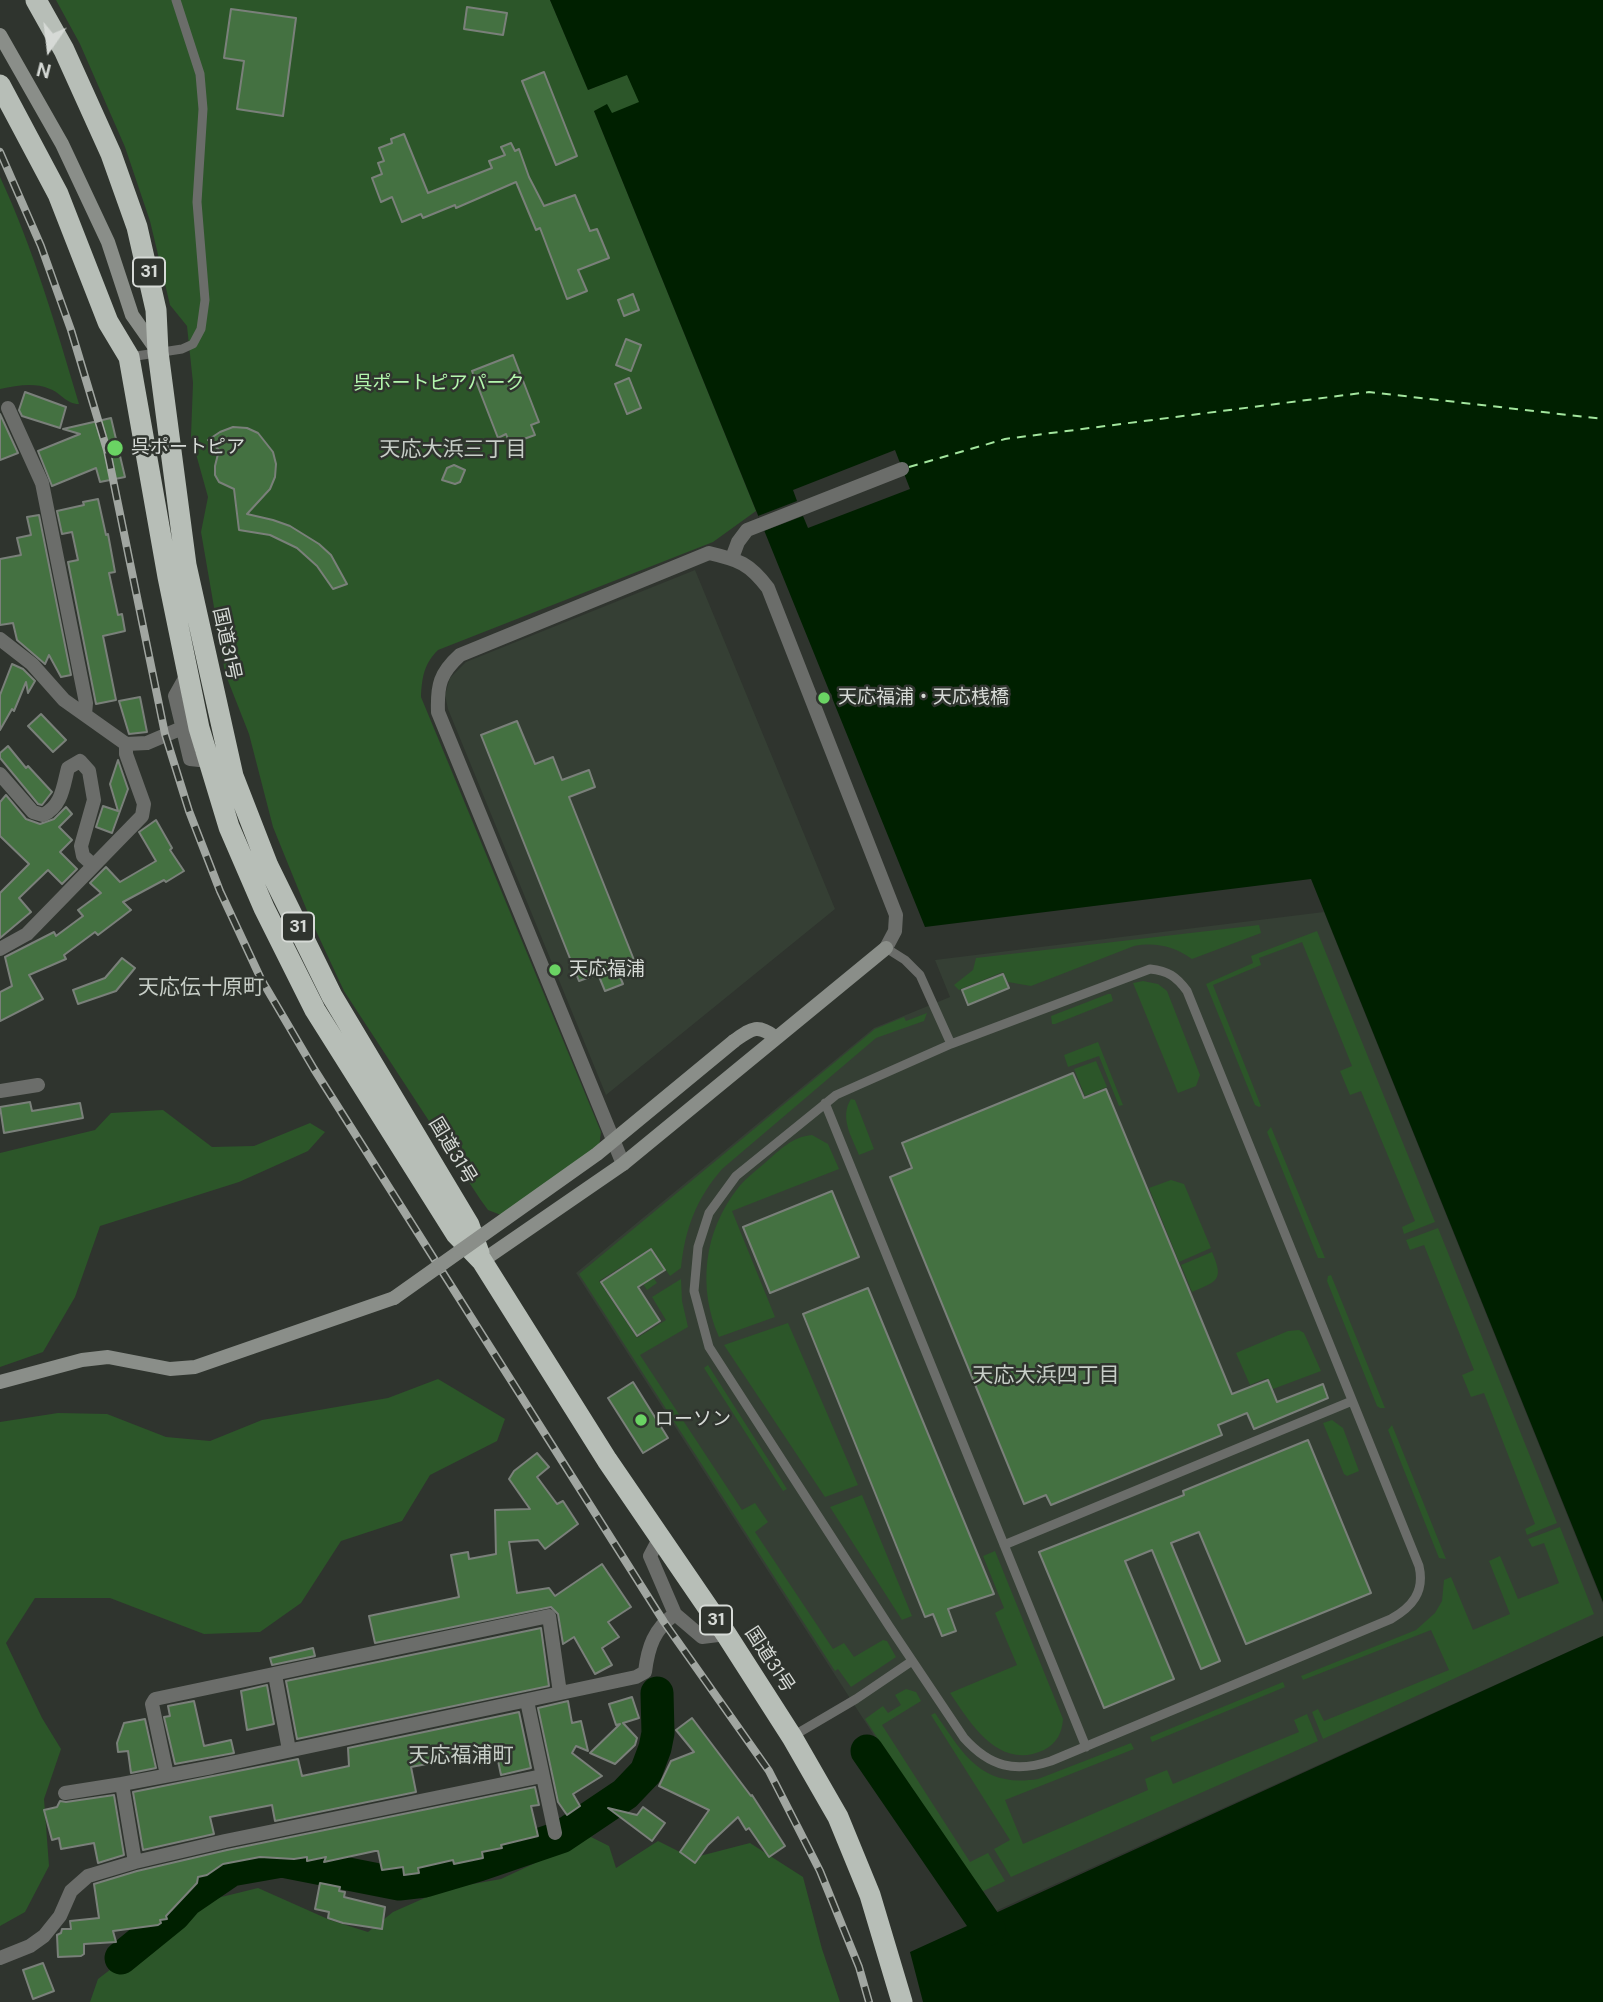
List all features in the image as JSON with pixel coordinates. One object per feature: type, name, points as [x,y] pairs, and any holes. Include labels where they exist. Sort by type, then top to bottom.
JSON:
[{"type":"highway","name":"国道31号","points":[[36,0],[70,62],[111,154],[138,227],[156,310],[158,352],[186,565],[233,776],[268,866],[332,996],[469,1225],[482,1261]]},
{"type":"highway","name":"国道31号","points":[[0,85],[58,194],[108,322],[130,357],[168,576],[199,728],[234,838],[264,908],[314,1010],[456,1234],[482,1261],[659,1539],[726,1634],[792,1737],[838,1817],[870,1895],[902,2002]]},
{"type":"street","points":[[0,35],[62,144],[108,242],[132,315],[158,352]]},
{"type":"street","points":[[130,357],[132,315]]},
{"type":"street","points":[[8,408],[42,483],[86,703],[85,714]]},
{"type":"street","points":[[732,558],[738,542],[747,530],[902,469]]},
{"type":"street","points":[[482,1261],[623,1164],[886,948],[895,930],[896,915],[768,588],[754,570],[732,558],[709,553],[460,655],[445,669],[437,692],[438,712],[623,1164]]},
{"type":"street","points":[[0,639],[32,664],[64,700],[126,744],[147,743],[182,728]]},
{"type":"street","points":[[188,673],[174,696],[190,759],[209,761]]},
{"type":"street","points":[[0,949],[27,934],[142,816],[144,804],[126,744]]},
{"type":"street","points":[[0,774],[33,812],[43,815],[50,812],[60,800],[68,768],[80,761],[89,771],[94,800],[81,846],[83,856],[93,865]]},
{"type":"street","points":[[0,1382],[82,1360],[108,1357],[170,1369],[195,1367],[394,1298],[597,1154],[751,1029],[764,1029],[775,1037]]},
{"type":"street","points":[[0,1091],[38,1085]]},
{"type":"street","points":[[659,1539],[650,1556],[675,1614],[702,1637],[726,1634]]},
{"type":"street","points":[[65,1793],[167,1775],[636,1677],[645,1672],[652,1640],[664,1622],[675,1614]]},
{"type":"street","points":[[167,1775],[152,1704],[155,1699],[549,1616],[560,1693]]},
{"type":"street","points":[[275,1675],[289,1750]]},
{"type":"street","points":[[527,1701],[555,1833]]},
{"type":"street","points":[[0,1958],[30,1946],[44,1936],[60,1916],[71,1891],[88,1876],[225,1841],[542,1776]]},
{"type":"street","points":[[122,1784],[135,1862]]},
{"type":"lane","points":[[130,357],[182,349],[193,344],[201,329],[205,300],[197,202],[203,109],[200,74],[176,0]]},
{"type":"lane","points":[[886,948],[905,960],[920,975],[951,1044]]},
{"type":"lane","points":[[1150,969],[1166,971],[1178,978],[1187,991],[1419,1566],[1420,1590],[1413,1604],[1391,1619],[1033,1767],[1002,1765],[976,1751],[964,1738],[912,1661],[709,1347],[694,1291],[698,1247],[709,1213],[721,1194],[736,1176],[825,1103],[836,1095],[951,1044],[1138,972],[1150,969]]},
{"type":"lane","points":[[825,1103],[1086,1746]]},
{"type":"lane","points":[[1004,1545],[1352,1401]]},
{"type":"lane","points":[[792,1737],[856,1699],[912,1661]]},
{"type":"shaded area","points":[[550,0],[1603,0],[1603,1602],[1311,879],[925,927],[594,111],[607,104],[612,113],[639,102],[627,75],[588,90]]},
{"type":"shaded area","points":[[695,570],[835,909],[606,1095],[448,709],[445,695],[450,678],[466,662]]},
{"type":"shaded area","points":[[1324,912],[1603,1604],[1603,1636],[989,1914],[576,1273],[874,1028],[950,997],[935,960]]},
{"type":"shaded area","points":[[1603,1636],[1603,2002],[923,2002],[910,1952]]},
{"type":"green space","name":"呉ポートピアパーク","points":[[56,0],[550,0],[588,90],[627,74],[640,103],[612,114],[594,111],[756,511],[713,542],[438,650],[425,671],[421,697],[601,1132],[599,1147],[501,1215],[488,1210],[480,1199],[344,991],[310,918],[273,827],[249,734],[225,673],[201,532],[208,497],[191,436],[193,383],[187,326],[170,305],[150,221],[125,147],[80,44]]},
{"type":"green space","points":[[0,177],[34,261],[79,404],[50,389],[37,386],[0,389]]},
{"type":"green space","points":[[1259,925],[1261,933],[1192,959],[1164,946],[1142,945],[1031,986],[1008,982],[1003,972],[959,990],[954,985],[973,970],[976,958]]},
{"type":"green space","points":[[1317,931],[1435,1222],[1404,1234],[1402,1227],[1415,1221],[1361,1091],[1350,1095],[1340,1071],[1352,1066],[1302,942],[1259,958],[1261,965],[1213,985],[1261,1106],[1259,1107],[1255,1105],[1206,984],[1253,963],[1251,956]]},
{"type":"green space","points":[[1143,981],[1158,984],[1167,991],[1200,1075],[1196,1086],[1178,1093],[1133,983]]},
{"type":"green space","points":[[1111,994],[1113,1001],[1052,1024],[1051,1016]]},
{"type":"green space","points":[[927,1013],[924,1021],[876,1038],[722,1169],[705,1192],[693,1215],[685,1240],[681,1268],[670,1276],[651,1248],[639,1256],[657,1283],[647,1290],[629,1262],[599,1281],[637,1338],[666,1320],[652,1297],[681,1279],[682,1301],[688,1327],[640,1355],[742,1510],[755,1503],[768,1522],[755,1532],[833,1649],[844,1643],[854,1657],[883,1640],[887,1641],[896,1657],[851,1687],[838,1669],[835,1671],[579,1274],[875,1029],[904,1017],[906,1021]]},
{"type":"green space","points":[[1098,1042],[1123,1105],[1119,1106],[1099,1056],[1068,1067],[1064,1055]]},
{"type":"green space","points":[[1096,1061],[1107,1087],[1085,1096],[1074,1069]]},
{"type":"green space","points":[[851,1099],[855,1100],[874,1149],[859,1155],[846,1120]]},
{"type":"green space","points":[[163,1110],[212,1147],[254,1146],[310,1123],[325,1132],[308,1151],[239,1182],[100,1226],[75,1297],[43,1352],[0,1367],[0,1153],[95,1130],[111,1113]]},
{"type":"green space","points":[[1271,1127],[1325,1258],[1318,1258],[1267,1132]]},
{"type":"green space","points":[[812,1135],[828,1144],[839,1169],[732,1211],[775,1317],[719,1337],[712,1318],[706,1279],[711,1241],[718,1222],[738,1188],[748,1177],[787,1144]]},
{"type":"green space","points":[[1171,1180],[1184,1184],[1211,1248],[1179,1262],[1149,1188]]},
{"type":"green space","points":[[1438,1228],[1557,1523],[1527,1535],[1525,1529],[1535,1524],[1484,1393],[1471,1397],[1462,1375],[1474,1370],[1424,1245],[1410,1250],[1406,1240]]},
{"type":"green space","points":[[1212,1252],[1218,1269],[1216,1278],[1192,1292],[1181,1265]]},
{"type":"green space","points":[[1331,1275],[1385,1408],[1377,1406],[1327,1281]]},
{"type":"green space","points":[[788,1323],[858,1485],[825,1497],[724,1345]]},
{"type":"green space","points":[[1299,1330],[1304,1333],[1321,1371],[1273,1389],[1267,1378],[1250,1385],[1236,1353],[1288,1331]]},
{"type":"green space","points":[[708,1365],[787,1489],[783,1491],[704,1368]]},
{"type":"green space","points":[[438,1379],[505,1419],[497,1441],[430,1475],[402,1521],[341,1541],[301,1603],[260,1632],[204,1634],[110,1598],[35,1598],[6,1643],[42,1718],[61,1749],[44,1799],[49,1866],[25,1912],[0,1926],[0,1422],[58,1413],[107,1414],[166,1437],[210,1441],[262,1420],[388,1398]]},
{"type":"green space","points":[[1332,1420],[1343,1428],[1359,1471],[1347,1476],[1323,1423]]},
{"type":"green space","points":[[1392,1425],[1446,1559],[1439,1558],[1388,1430]]},
{"type":"green space","points":[[862,1495],[912,1616],[902,1620],[830,1507]]},
{"type":"green space","points":[[1560,1527],[1594,1614],[1323,1739],[1312,1712],[1318,1709],[1324,1721],[1449,1670],[1431,1630],[1303,1680],[1301,1676],[1416,1630],[1435,1613],[1442,1601],[1444,1580],[1451,1577],[1473,1630],[1510,1614],[1489,1561],[1500,1556],[1518,1599],[1559,1583],[1544,1543],[1532,1547],[1528,1539]]},
{"type":"green space","points":[[995,1551],[1063,1719],[1055,1741],[1044,1750],[1028,1755],[1013,1754],[988,1741],[967,1718],[950,1693],[1017,1665],[995,1613],[1004,1608],[983,1556]]},
{"type":"green space","points":[[1283,1682],[1285,1687],[1152,1742],[1150,1737]]},
{"type":"green space","points":[[906,1689],[916,1692],[921,1701],[882,1725],[970,1862],[988,1853],[1005,1881],[979,1893],[865,1719],[883,1706],[888,1713],[901,1705],[895,1695]]},
{"type":"green space","points":[[935,1713],[965,1755],[988,1773],[1002,1778],[1038,1779],[1131,1743],[1134,1749],[1005,1800],[1023,1844],[1148,1790],[1145,1779],[1167,1770],[1173,1784],[1299,1732],[1294,1720],[1307,1714],[1318,1741],[1011,1877],[994,1849],[1010,1840],[931,1715]]},
{"type":"green space","points":[[591,1837],[609,1846],[616,1868],[658,1841],[692,1858],[750,1843],[803,1877],[822,1949],[840,2002],[90,2002],[98,1979],[197,1903],[258,1888],[330,1920],[368,1932],[393,1912],[445,1889],[501,1879]]},
{"type":"pier","points":[[895,450],[910,489],[808,528],[803,516],[764,531],[758,516],[797,501],[793,490]]},
{"type":"building","points":[[467,7],[507,13],[503,35],[464,29]]},
{"type":"building","points":[[231,9],[296,18],[283,116],[237,109],[244,61],[224,58]]},
{"type":"building","points":[[544,72],[577,156],[556,165],[522,81]]},
{"type":"building","points":[[404,134],[428,193],[492,168],[489,161],[505,155],[501,147],[511,143],[515,151],[519,149],[544,206],[575,195],[590,231],[597,229],[609,258],[578,270],[587,291],[567,299],[540,228],[536,230],[516,182],[456,208],[455,205],[423,218],[421,214],[402,222],[392,197],[381,202],[372,178],[382,174],[378,163],[384,161],[379,148]]},
{"type":"building","points":[[633,294],[639,310],[624,316],[618,300]]},
{"type":"building","points":[[626,339],[641,345],[631,371],[616,365]]},
{"type":"building","points":[[513,355],[539,422],[531,425],[535,435],[510,444],[506,434],[498,438],[472,371]]},
{"type":"building","points":[[629,378],[641,408],[627,414],[615,384]]},
{"type":"building","points":[[25,392],[66,407],[60,428],[22,416],[19,410]]},
{"type":"building","points":[[0,414],[18,453],[0,460]]},
{"type":"building","points":[[111,418],[125,477],[100,482],[96,468],[52,486],[38,451],[80,434],[63,429]]},
{"type":"building","points":[[233,427],[247,428],[258,433],[273,452],[276,464],[270,489],[247,514],[290,526],[319,544],[331,555],[347,584],[333,589],[317,566],[297,548],[270,535],[239,530],[234,489],[219,482],[215,475],[219,450],[208,440]]},
{"type":"building","points":[[454,465],[465,470],[460,482],[455,484],[442,480],[447,468]]},
{"type":"building","points":[[98,499],[115,572],[109,573],[118,615],[122,614],[125,631],[103,636],[116,700],[96,704],[68,562],[78,560],[72,532],[62,534],[57,511]]},
{"type":"building","points":[[39,515],[71,675],[61,677],[49,655],[45,664],[17,640],[13,623],[0,625],[0,559],[21,555],[17,538],[31,535],[27,517]]},
{"type":"building","points":[[12,664],[23,669],[35,681],[28,693],[26,682],[14,711],[12,709],[0,730],[0,695]]},
{"type":"building","points":[[140,697],[147,732],[129,734],[119,701]]},
{"type":"building","points":[[41,714],[66,740],[53,752],[28,726]]},
{"type":"building","points":[[517,721],[535,764],[553,757],[562,780],[589,770],[595,787],[569,797],[634,960],[616,967],[623,984],[605,991],[598,974],[579,981],[481,735]]},
{"type":"building","points":[[8,746],[26,768],[28,766],[52,792],[42,805],[38,804],[0,758],[0,753]]},
{"type":"building","points":[[118,760],[128,789],[112,833],[96,827],[103,806],[118,811],[110,784]]},
{"type":"building","points":[[6,795],[26,819],[40,824],[54,819],[66,807],[72,814],[59,827],[72,840],[60,852],[77,869],[62,884],[48,870],[19,898],[31,912],[0,938],[0,893],[29,864],[0,836],[0,802]]},
{"type":"building","points":[[156,820],[172,848],[170,850],[184,871],[123,902],[131,910],[98,935],[95,932],[64,955],[66,959],[29,975],[43,999],[0,1021],[0,992],[12,986],[5,957],[54,932],[56,936],[83,916],[78,910],[101,893],[90,883],[106,867],[120,882],[156,861],[139,832]]},
{"type":"building","points":[[122,958],[135,968],[116,991],[78,1004],[73,990],[105,978]]},
{"type":"building","points":[[1003,974],[1009,988],[968,1005],[962,990]]},
{"type":"building","points":[[1073,1073],[1084,1098],[1106,1089],[1232,1394],[1268,1380],[1277,1402],[1323,1384],[1328,1398],[1254,1429],[1247,1413],[1218,1425],[1222,1435],[1051,1505],[1046,1495],[1024,1504],[890,1177],[912,1168],[902,1143]]},
{"type":"building","points":[[30,1102],[32,1111],[80,1103],[83,1118],[4,1133],[0,1107]]},
{"type":"building","points":[[832,1191],[859,1257],[770,1293],[743,1227]]},
{"type":"building","points":[[651,1249],[665,1270],[638,1287],[660,1321],[637,1336],[601,1282]]},
{"type":"building","points":[[868,1288],[994,1594],[948,1609],[956,1631],[942,1636],[933,1614],[925,1617],[803,1314]]},
{"type":"building","points":[[633,1382],[668,1438],[643,1453],[608,1398]]},
{"type":"building","points":[[1308,1440],[1371,1593],[1246,1644],[1199,1532],[1171,1543],[1220,1661],[1201,1669],[1152,1550],[1125,1561],[1174,1679],[1104,1708],[1039,1552],[1184,1495],[1183,1491]]},
{"type":"building","points":[[537,1453],[549,1467],[537,1477],[557,1504],[563,1501],[578,1524],[545,1549],[538,1540],[509,1542],[517,1593],[549,1588],[555,1596],[602,1564],[631,1607],[608,1622],[619,1637],[602,1648],[612,1665],[595,1674],[574,1637],[563,1644],[558,1614],[551,1607],[375,1643],[369,1616],[459,1597],[451,1555],[468,1552],[469,1559],[496,1554],[495,1510],[530,1509],[509,1479],[514,1471]]},
{"type":"building","points":[[541,1628],[549,1686],[297,1739],[286,1681]]},
{"type":"building","points":[[313,1648],[315,1656],[272,1665],[270,1658]]},
{"type":"building","points":[[267,1685],[274,1724],[247,1730],[241,1691]]},
{"type":"building","points":[[632,1697],[639,1718],[623,1723],[637,1738],[635,1745],[615,1764],[590,1753],[620,1724],[616,1725],[609,1704]]},
{"type":"building","points":[[194,1701],[204,1746],[231,1740],[234,1753],[175,1764],[164,1717],[170,1716],[168,1706]]},
{"type":"building","points":[[568,1701],[572,1723],[581,1721],[588,1751],[576,1746],[572,1753],[602,1776],[573,1794],[580,1806],[567,1815],[558,1802],[538,1708]]},
{"type":"building","points":[[519,1712],[531,1768],[501,1775],[497,1756],[490,1757],[489,1749],[442,1758],[443,1761],[411,1767],[416,1792],[275,1821],[272,1805],[210,1817],[214,1834],[143,1850],[133,1792],[298,1759],[302,1776],[349,1766],[348,1748]]},
{"type":"building","points":[[692,1718],[752,1795],[785,1846],[769,1857],[738,1817],[708,1845],[695,1863],[680,1852],[709,1810],[659,1786],[671,1761],[694,1752],[676,1730]]},
{"type":"building","points":[[145,1719],[156,1768],[131,1773],[128,1751],[118,1752],[117,1743],[124,1723]]},
{"type":"building","points":[[535,1787],[539,1805],[531,1806],[538,1836],[482,1852],[483,1858],[454,1864],[453,1860],[418,1868],[419,1873],[404,1875],[403,1867],[382,1870],[378,1851],[324,1862],[326,1857],[307,1861],[307,1857],[260,1857],[223,1864],[207,1875],[198,1877],[197,1883],[166,1916],[167,1919],[160,1920],[158,1925],[113,1931],[116,1942],[84,1944],[84,1954],[81,1956],[58,1957],[57,1935],[62,1929],[71,1929],[70,1921],[99,1918],[94,1884],[227,1850]]},
{"type":"building","points":[[114,1795],[124,1855],[98,1863],[94,1843],[61,1849],[59,1838],[52,1840],[44,1810],[57,1807],[60,1801]]},
{"type":"building","points":[[643,1807],[665,1823],[652,1841],[608,1808],[637,1815]]},
{"type":"building","points":[[320,1883],[340,1887],[339,1891],[345,1892],[344,1897],[385,1907],[382,1929],[343,1923],[328,1918],[329,1912],[315,1909]]},
{"type":"building","points":[[43,1963],[54,1991],[33,1999],[23,1970]]},
{"type":"waterway","points":[[121,1958],[174,1915],[187,1900],[231,1870],[282,1861],[399,1884],[425,1881],[561,1837],[625,1794],[646,1772],[658,1733],[657,1693]]},
{"type":"waterway","points":[[867,1751],[989,1929]]},
{"type":"ferry route","points":[[909,467],[1005,439],[1369,392],[1603,419]]},
{"type":"railway","points":[[0,152],[41,246],[71,330],[107,450],[165,734],[189,811],[220,891],[261,979],[314,1069],[664,1622],[769,1771],[820,1871],[859,1967],[869,2002]]},
{"type":"place","name":"呉ポートピア","points":[[115,448]]},
{"type":"place","name":"天応福浦・天応桟橋","points":[[824,698]]},
{"type":"place","name":"天応福浦","points":[[555,970]]},
{"type":"place","name":"ローソン","points":[[641,1420]]},
{"type":"district","name":"天応大浜三丁目","points":[[453,450]]},
{"type":"district","name":"天応伝十原町","points":[[201,988]]},
{"type":"district","name":"天応大浜四丁目","points":[[1046,1376]]},
{"type":"district","name":"天応福浦町","points":[[461,1756]]}]
